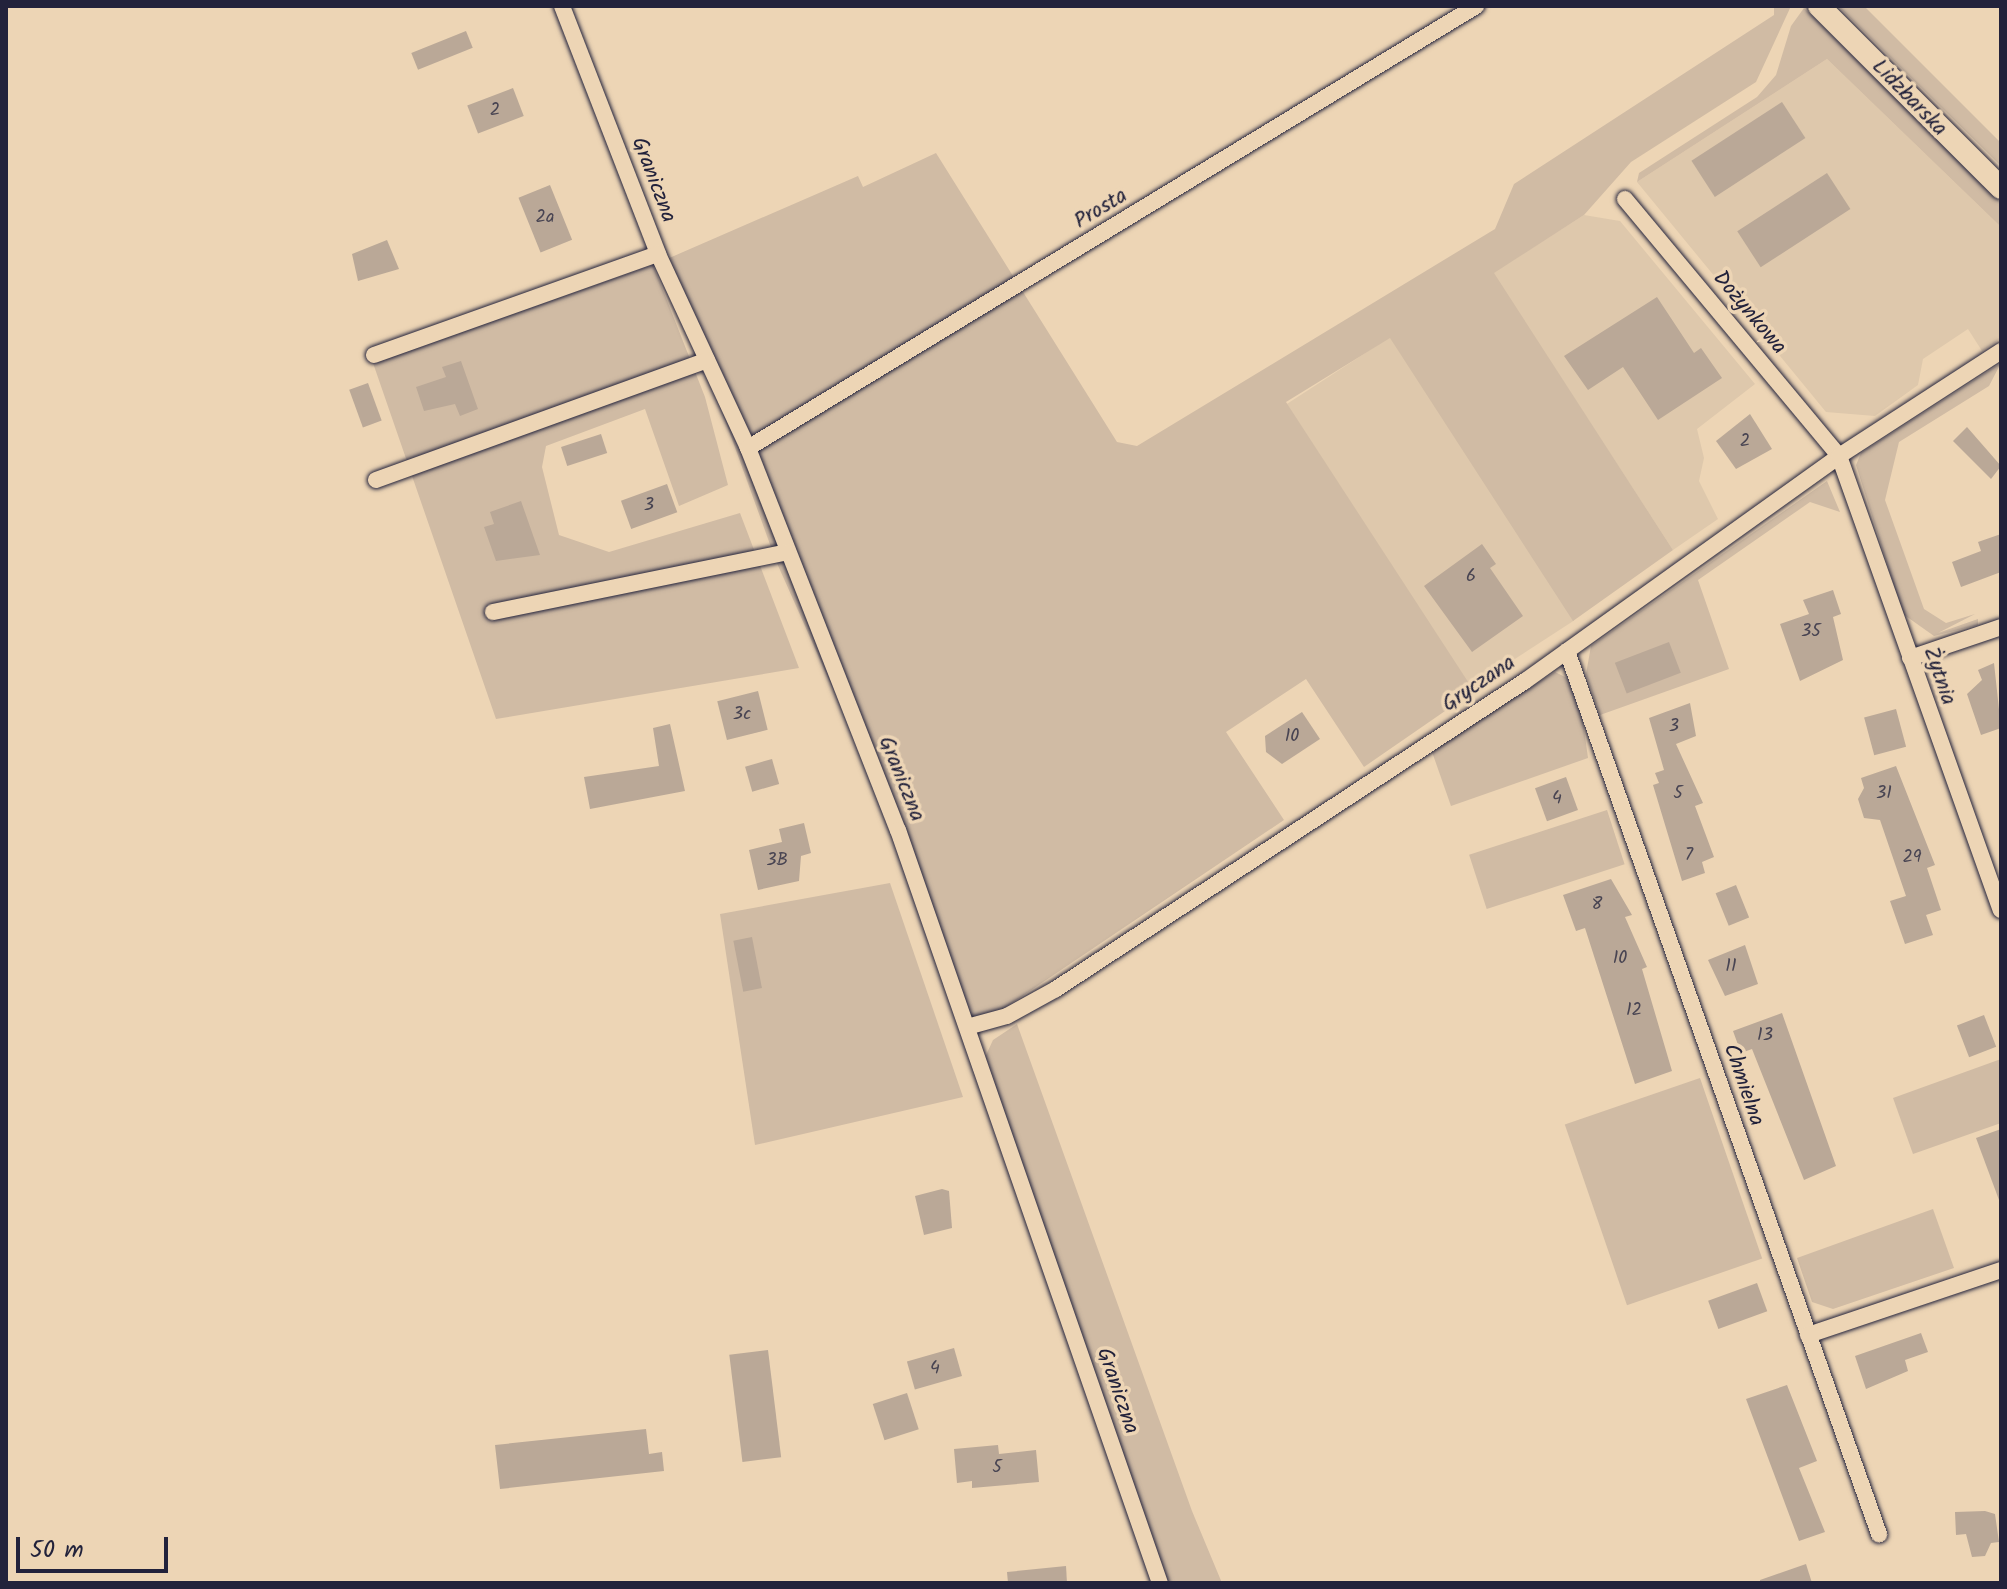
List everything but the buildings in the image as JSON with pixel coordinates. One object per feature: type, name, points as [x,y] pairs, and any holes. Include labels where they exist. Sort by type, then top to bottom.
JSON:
[{"type":"main road","name":"Lidzbarska","points":[[1819,6],[2001,188]]},
{"type":"street","name":"Graniczna","points":[[562,6],[658,254],[748,448],[898,830],[1160,1583]]},
{"type":"street","name":"Prosta","points":[[748,448],[1476,6]]},
{"type":"street","name":"Dożynkowa","points":[[1625,199],[1839,456]]},
{"type":"street","points":[[374,355],[658,254]]},
{"type":"street","name":"Gryczana","points":[[967,1027],[1007,1016],[1056,989],[1567,651],[1839,456],[2001,351]]},
{"type":"street","points":[[376,480],[707,360]]},
{"type":"street","name":"Żytnia","points":[[1839,456],[2001,910]]},
{"type":"street","points":[[493,612],[787,552]]},
{"type":"street","points":[[1910,658],[2001,627]]},
{"type":"street","name":"Chmielna","points":[[1567,651],[1879,1534]]},
{"type":"street","points":[[1808,1335],[2001,1270]]},
{"type":"shaded area","points":[[1774,6],[1791,6],[1756,82],[1631,162],[1584,215],[1494,273],[1673,550],[1573,621],[1390,338],[1286,402],[1474,691],[1364,767],[1306,679],[1226,732],[1284,820],[982,1023],[970,1022],[900,839],[776,561],[667,259],[858,176],[863,187],[936,153],[1117,442],[1137,446],[1495,229],[1514,184],[1774,15]]},
{"type":"shaded area","points":[[1838,6],[1864,6],[2001,143],[2001,166]]},
{"type":"shaded area","points":[[1804,8],[2001,203],[2001,227],[1827,59],[1637,182],[1639,173],[1757,97],[1776,75],[1791,26]]},
{"type":"shaded area","points":[[1827,59],[2001,227],[2001,338],[1982,351],[1968,329],[1923,359],[1918,385],[1875,416],[1826,412],[1637,182]]},
{"type":"shaded area","points":[[1584,215],[1620,221],[1755,384],[1697,429],[1704,458],[1699,481],[1718,519],[1673,550],[1493,273]]},
{"type":"shaded area","points":[[653,265],[705,397],[728,485],[679,506],[645,409],[546,446],[542,467],[559,535],[609,552],[740,513],[799,668],[496,719],[373,363]]},
{"type":"shaded area","points":[[1390,337],[1574,620],[1471,687],[1287,404]]},
{"type":"shaded area","points":[[2001,363],[1989,386],[1899,442],[1885,500],[1924,609],[1946,623],[1975,614],[1938,633],[1978,619],[1978,625],[1934,636],[1903,614],[1856,465],[1861,453]]},
{"type":"shaded area","points":[[1827,481],[1840,512],[1810,502],[1698,580],[1729,669],[1600,715],[1586,674],[1591,646]]},
{"type":"shaded area","points":[[1555,672],[1569,679],[1581,708],[1588,758],[1451,806],[1431,749]]},
{"type":"shaded area","points":[[1607,810],[1625,864],[1487,909],[1469,855]]},
{"type":"shaded area","points":[[890,883],[963,1097],[755,1145],[720,914]]},
{"type":"shaded area","points":[[1017,1024],[1192,1511],[1222,1583],[1158,1583],[981,1066],[993,1040]]},
{"type":"shaded area","points":[[2001,1059],[2001,1123],[1913,1154],[1893,1098]]},
{"type":"shaded area","points":[[1700,1078],[1762,1259],[1627,1305],[1565,1125]]},
{"type":"shaded area","points":[[1933,1209],[1954,1268],[1833,1309],[1812,1302],[1797,1258]]}]
